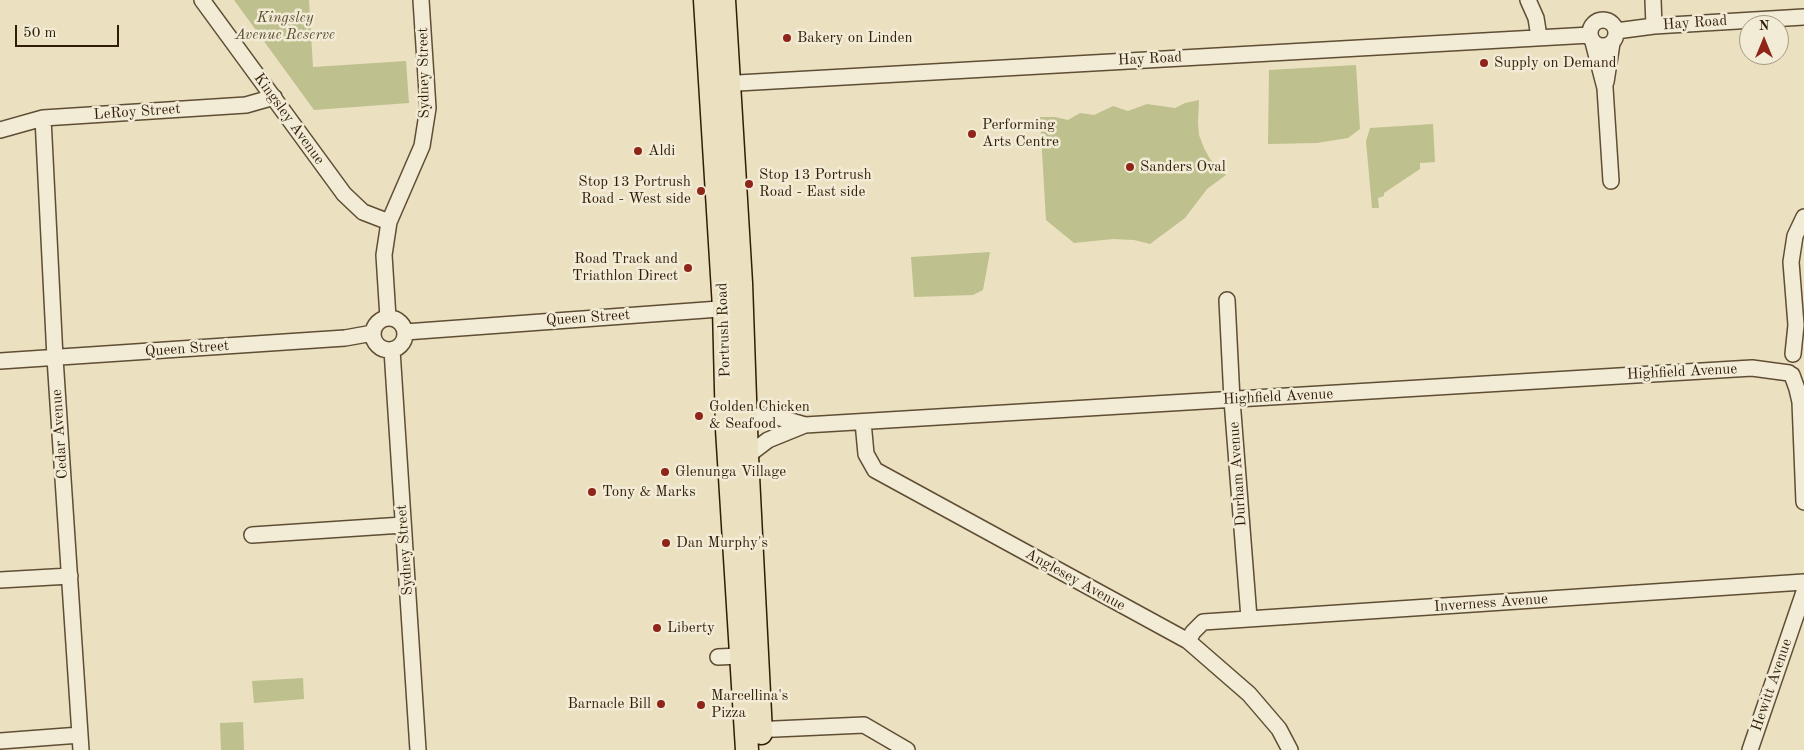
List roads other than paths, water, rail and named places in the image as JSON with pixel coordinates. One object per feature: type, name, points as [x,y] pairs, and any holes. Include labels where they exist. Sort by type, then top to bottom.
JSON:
[{"type":"highway","name":"Portrush Road","points":[[705,0],[720,84]]},
{"type":"highway","name":"Portrush Road","points":[[724,0],[720,84],[733,308],[746,417],[731,459],[724,488],[740,656],[754,740]]},
{"type":"highway","name":"Portrush Road","points":[[733,308],[726,429],[754,578],[754,740]]},
{"type":"street","name":"Kingsley Avenue","points":[[202,0],[344,194],[363,212],[389,222]]},
{"type":"street","name":"Sydney Street","points":[[388,318],[384,255],[389,222],[422,146],[428,108],[422,0]]},
{"type":"street","points":[[1528,0],[1536,18],[1539,37]]},
{"type":"street","points":[[1653,0],[1654,26]]},
{"type":"street","name":"Hay Road","points":[[1614,37],[1654,26],[1804,16]]},
{"type":"street","points":[[1605,88],[1614,37],[1611,23],[1603,20],[1592,26],[1591,39],[1605,88],[1610,181]]},
{"type":"street","name":"Hay Road","points":[[720,84],[1539,37],[1591,39]]},
{"type":"street","points":[[1591,39],[1604,46],[1614,37]]},
{"type":"street","name":"LeRoy Street","points":[[0,130],[43,118],[246,105],[274,97]]},
{"type":"street","name":"Cedar Avenue","points":[[43,118],[55,358],[81,743]]},
{"type":"street","points":[[1804,217],[1795,236],[1791,262],[1796,325],[1797,389],[1800,402],[1804,502]]},
{"type":"street","name":"Durham Avenue","points":[[1227,300],[1232,400],[1249,618]]},
{"type":"street","name":"Queen Street","points":[[405,332],[733,308]]},
{"type":"street","points":[[388,318],[399,321],[403,325],[405,332],[404,341],[392,350],[380,348],[374,339],[373,333],[374,326],[388,318]]},
{"type":"street","name":"Queen Street","points":[[0,361],[345,338],[373,333]]},
{"type":"street","name":"Sydney Street","points":[[392,350],[418,750]]},
{"type":"street","name":"Highfield Avenue","points":[[726,429],[746,417],[770,415],[805,425],[1752,368],[1796,363]]},
{"type":"street","points":[[1800,402],[1804,386]]},
{"type":"street","name":"Anglesey Avenue","points":[[863,422],[866,454],[876,470],[1188,642],[1249,694],[1279,729],[1290,750]]},
{"type":"street","name":"Highfield Avenue","points":[[731,459],[768,440],[805,425]]},
{"type":"street","points":[[252,535],[403,526]]},
{"type":"street","points":[[0,580],[70,576]]},
{"type":"street","points":[[718,657],[740,656],[747,650],[750,644],[754,578]]},
{"type":"street","name":"Inverness Avenue","points":[[1188,642],[1193,632],[1203,622],[1804,582]]},
{"type":"street","name":"Hewitt Avenue","points":[[1750,750],[1804,592]]},
{"type":"street","points":[[754,740],[864,725],[907,750]]},
{"type":"street","points":[[0,741],[81,743]]},
{"type":"place","name":"Bakery on Linden","points":[[787,38]]},
{"type":"place","name":"Supply on Demand","points":[[1484,63]]},
{"type":"place","name":"Performing Arts Centre","points":[[972,134]]},
{"type":"place","name":"Aldi","points":[[638,151]]},
{"type":"place","name":"Sanders Oval","points":[[1130,167]]},
{"type":"place","name":"Stop 13 Portrush Road - East side","points":[[749,184]]},
{"type":"place","name":"Stop 13 Portrush Road - West side","points":[[701,191]]},
{"type":"place","name":"Road Track and Triathlon Direct","points":[[688,268]]},
{"type":"place","name":"Golden Chicken & Seafood","points":[[699,416]]},
{"type":"place","name":"Glenunga Village","points":[[665,472]]},
{"type":"place","name":"Tony & Marks","points":[[592,492]]},
{"type":"place","name":"Dan Murphy's","points":[[666,543]]},
{"type":"place","name":"Liberty","points":[[657,628]]},
{"type":"place","name":"Barnacle Bill","points":[[661,704]]},
{"type":"place","name":"Marcellina's Pizza","points":[[701,705]]},
{"type":"park label","name":"Kingsley Avenue Reserve","points":[[285,26]]}]
